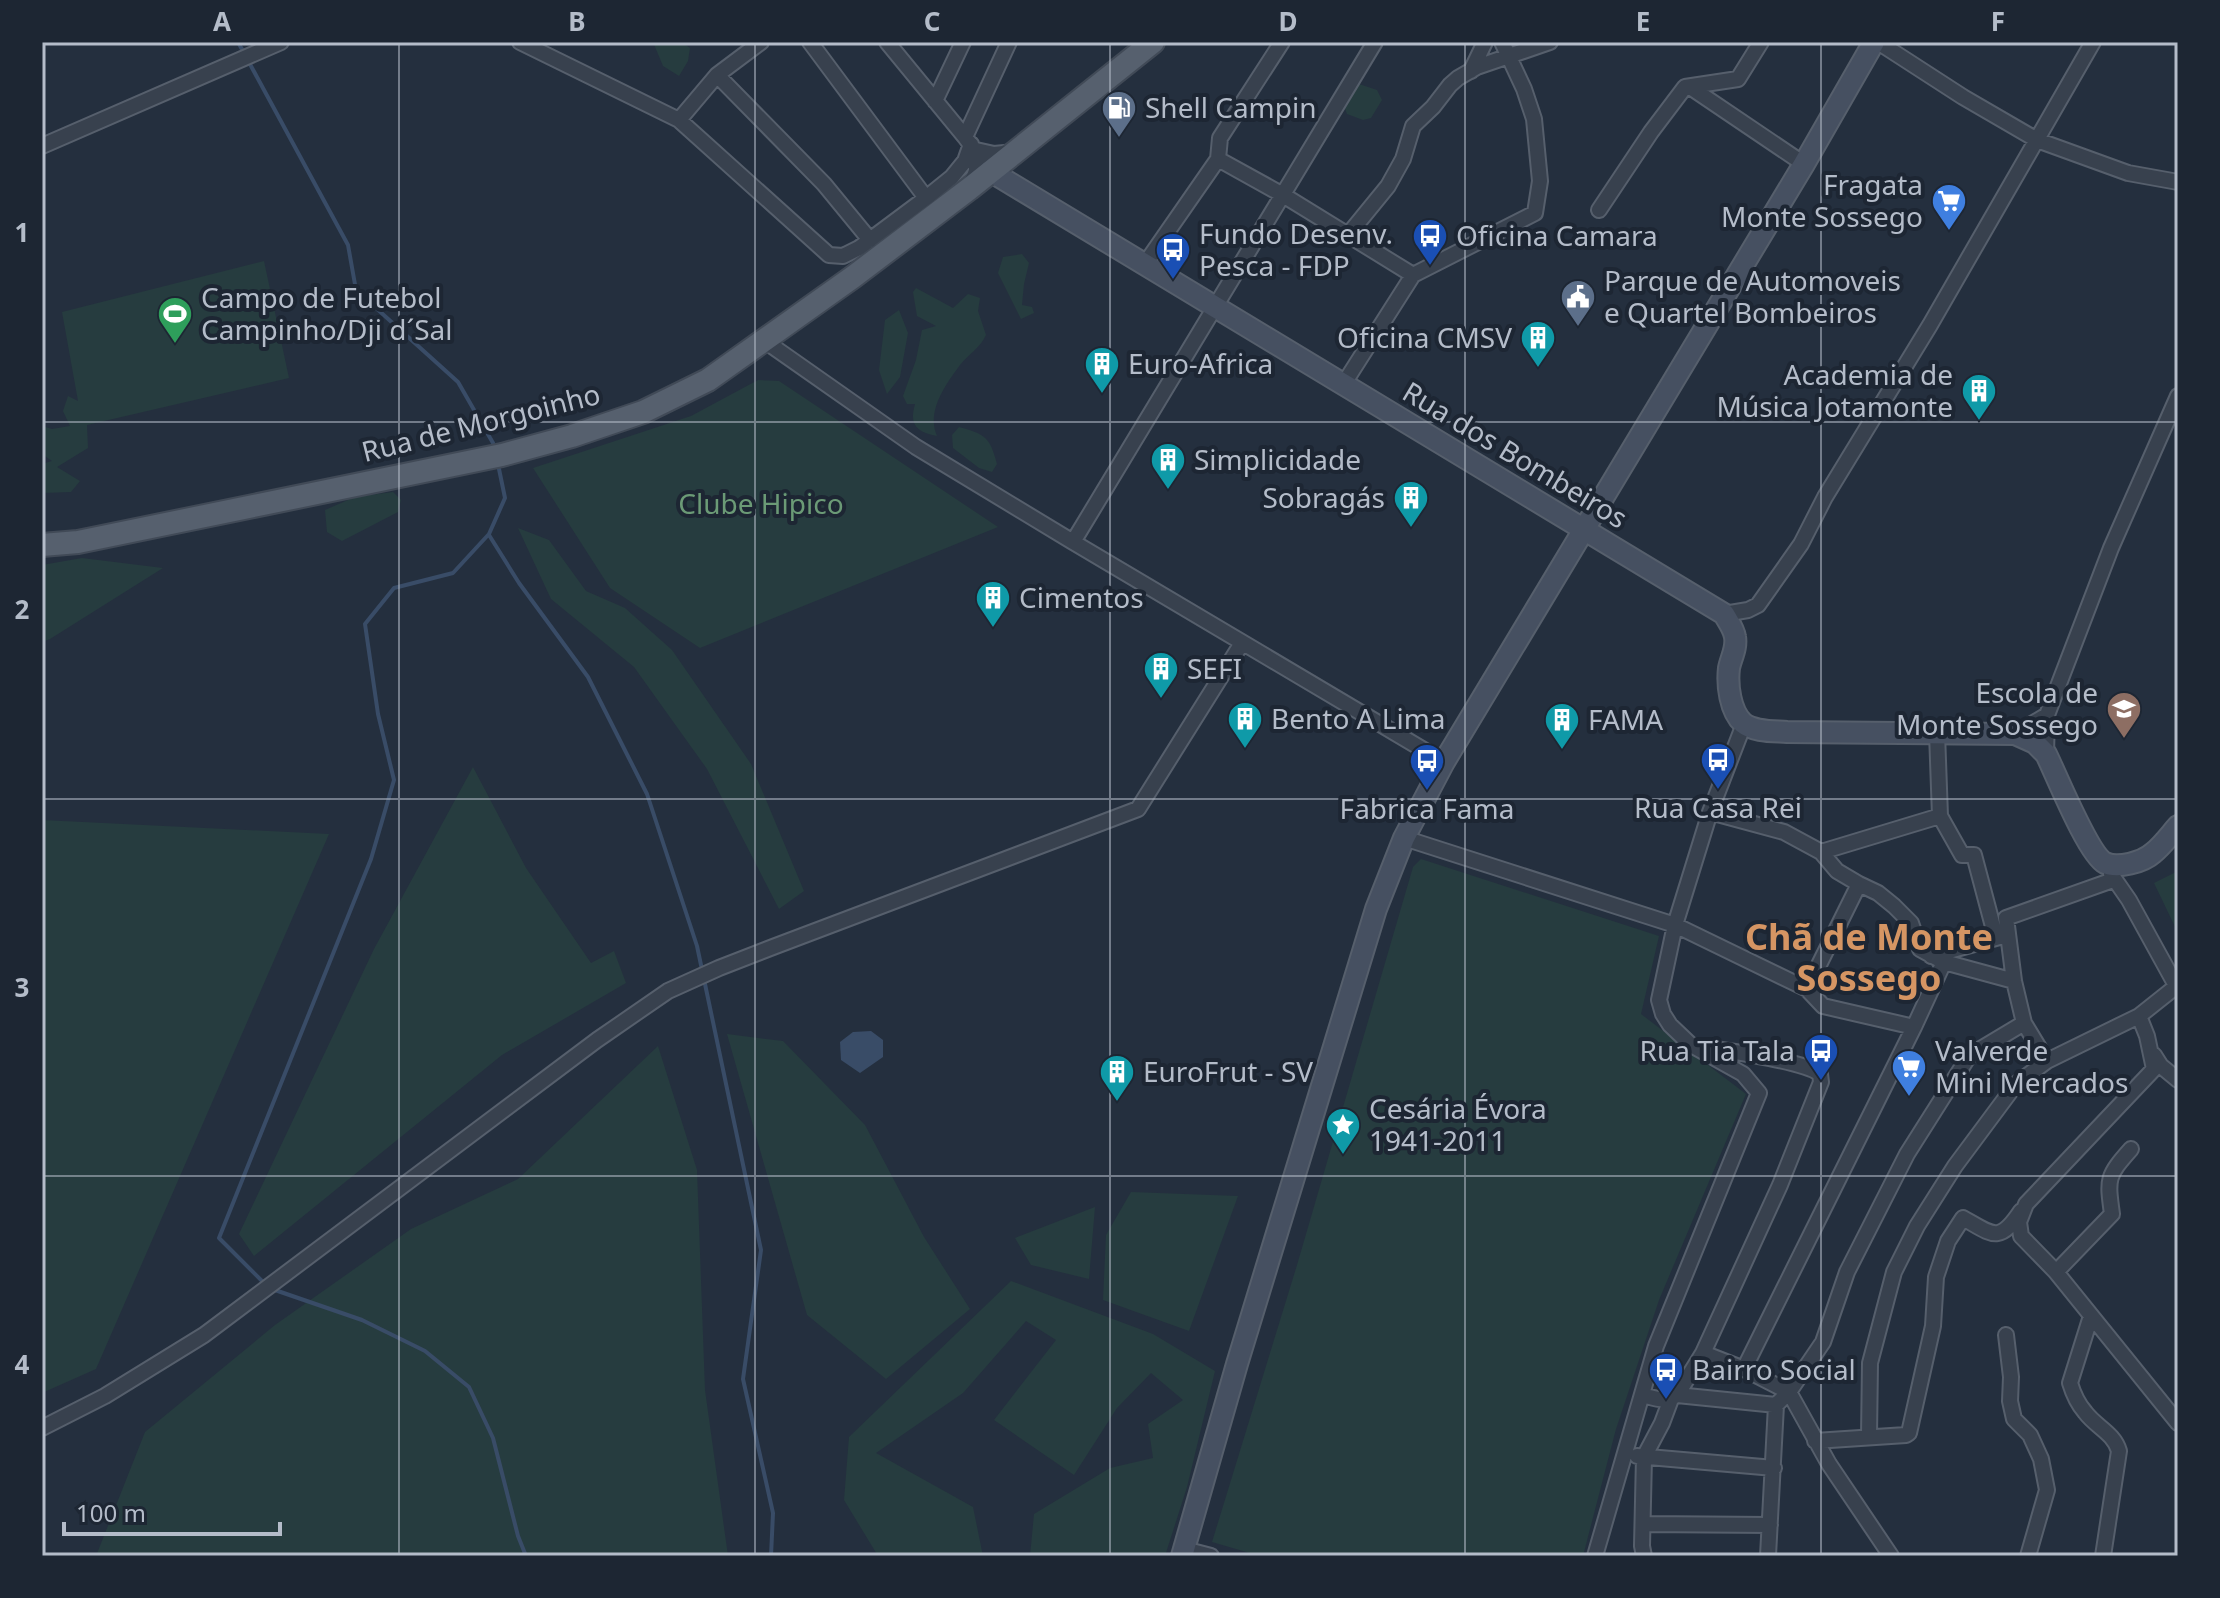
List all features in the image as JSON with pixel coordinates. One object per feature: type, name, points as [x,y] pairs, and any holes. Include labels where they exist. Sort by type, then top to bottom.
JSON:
[{"type":"main road","name":"Rua de Morgoinho","points":[[42,545],[78,542],[487,458],[572,436],[643,412],[708,380],[765,341],[969,189],[1153,42]]},
{"type":"main road","points":[[1183,1552],[1376,909],[1404,838],[1444,762],[1876,42]]},
{"type":"main road","name":"Rua dos Bombeiros","points":[[990,171],[1724,614]]},
{"type":"main road","points":[[1724,614],[1735,633],[1736,646],[1729,669],[1729,691],[1734,710],[1744,724],[1761,730],[1787,732],[2015,734],[2035,743],[2046,754],[2092,850],[2109,871],[2151,855],[2175,835]]},
{"type":"street","points":[[520,42],[679,120],[829,255],[843,256],[859,248],[926,198],[952,177],[965,161],[1009,42]]},
{"type":"street","points":[[679,120],[717,75],[761,42]]},
{"type":"street","points":[[810,42],[926,198]]},
{"type":"street","points":[[887,42],[990,171]]},
{"type":"street","points":[[935,101],[963,42]]},
{"type":"street","points":[[1145,264],[1218,159],[1220,138],[1282,42]]},
{"type":"street","points":[[1073,542],[1375,42]]},
{"type":"street","points":[[1471,71],[1485,42]]},
{"type":"street","points":[[1348,235],[1388,186],[1403,159],[1413,126],[1450,85],[1506,49],[1550,42]]},
{"type":"street","points":[[1599,210],[1685,87],[1738,79],[1761,42]]},
{"type":"street","points":[[1876,42],[2037,140],[2128,173],[2178,182]]},
{"type":"street","points":[[1724,614],[1758,605],[1801,544],[1825,497],[1923,337],[2093,42]]},
{"type":"street","points":[[42,146],[274,45]]},
{"type":"street","points":[[1343,385],[1413,275],[1535,213],[1540,181],[1534,119],[1506,49]]},
{"type":"street","points":[[717,75],[824,184],[870,240]]},
{"type":"street","points":[[1690,87],[1804,164]]},
{"type":"street","points":[[971,144],[994,154],[1015,152]]},
{"type":"street","points":[[969,189],[976,171],[971,144]]},
{"type":"street","points":[[1218,159],[1413,275]]},
{"type":"street","points":[[765,341],[916,447],[1444,762]]},
{"type":"street","points":[[2046,754],[2047,715],[2111,548],[2178,396]]},
{"type":"street","points":[[42,1428],[105,1396],[204,1335],[597,1040],[668,991],[760,952],[1138,809],[1242,643]]},
{"type":"street","points":[[2015,734],[2047,715]]},
{"type":"street","points":[[1595,1556],[1656,1346],[1759,1093],[1743,1074],[1691,1045],[1670,1025],[1659,1000],[1675,925],[1710,812],[1744,724]]},
{"type":"street","points":[[1937,733],[1940,816],[1962,855],[1974,855],[2002,936],[2024,1023],[2047,1061]]},
{"type":"street","points":[[1710,812],[1784,832],[1821,852],[1837,871],[1878,893],[1911,923],[1920,949],[1937,959],[2014,981]]},
{"type":"street","points":[[1821,852],[1940,816]]},
{"type":"street","points":[[1404,838],[1675,925],[1807,989],[1823,1006],[1914,1027]]},
{"type":"street","points":[[1869,1436],[1870,1363],[1894,1272],[1917,1226],[1955,1166],[2016,1084],[2047,1061],[2139,1016],[2177,987],[2129,900],[2109,871],[2006,918],[2002,936]]},
{"type":"street","points":[[1807,989],[1859,884]]},
{"type":"street","points":[[1937,959],[2002,936]]},
{"type":"street","points":[[1744,1369],[1914,1027],[1937,959]]},
{"type":"street","points":[[1815,1441],[1906,1435],[1911,1429],[1933,1326],[1936,1277],[1948,1241],[1963,1218],[1990,1233],[2000,1233],[2010,1228],[2026,1204],[2154,1069],[2139,1016]]},
{"type":"street","points":[[1768,1556],[1776,1405],[1789,1392],[1823,1342],[1847,1272],[1907,1154],[1961,1068],[1969,1056],[2024,1023]]},
{"type":"street","points":[[1644,1556],[1644,1457],[1674,1397],[1703,1353],[1780,1185],[1821,1082],[1820,1074],[1814,1069],[1691,1045]]},
{"type":"street","points":[[2149,1048],[2161,1066],[2178,1080]]},
{"type":"street","points":[[2056,1272],[2112,1214],[2109,1191],[2112,1171],[2131,1149]]},
{"type":"street","points":[[2026,1204],[2019,1222],[2021,1236],[2056,1272],[2178,1423]]},
{"type":"street","points":[[2091,1316],[2070,1383],[2085,1413],[2116,1440],[2119,1451],[2103,1556]]},
{"type":"street","points":[[2006,1335],[2014,1419],[2030,1435],[2041,1459],[2047,1490],[2028,1556]]},
{"type":"street","points":[[1703,1353],[1789,1392],[1815,1441],[1891,1556]]},
{"type":"street","points":[[1642,1395],[1666,1401],[1674,1397],[1776,1405]]},
{"type":"street","points":[[1625,1454],[1774,1468]]},
{"type":"street","points":[[1643,1524],[1770,1525]]},
{"type":"street","points":[[1183,1552],[1210,1556]]},
{"type":"green space","points":[[653,42],[681,42],[690,48],[688,61],[679,76],[663,66]]},
{"type":"green space","points":[[1359,84],[1377,90],[1382,100],[1371,118],[1363,120],[1347,114],[1338,90]]},
{"type":"green space","points":[[1022,254],[1029,263],[1022,305],[1032,307],[1034,313],[1021,319],[998,273],[1003,257]]},
{"type":"green space","name":"Campo de Futebol Campinho/Dji d´Sal","points":[[264,261],[289,378],[87,425],[88,448],[57,467],[80,481],[71,492],[42,493],[42,464],[52,461],[42,454],[42,426],[52,429],[70,426],[63,411],[68,396],[78,401],[62,312]]},
{"type":"green space","points":[[916,288],[953,308],[968,294],[980,298],[978,311],[986,335],[960,365],[939,398],[934,417],[937,436],[919,430],[913,417],[915,404],[907,404],[903,396],[916,360],[922,330],[936,326],[917,316],[913,292]]},
{"type":"green space","points":[[899,310],[908,333],[900,377],[887,394],[879,370],[885,320]]},
{"type":"green space","name":"Clube Hipico","points":[[758,380],[779,381],[998,527],[700,648],[610,588],[533,468],[691,416]]},
{"type":"green space","points":[[959,427],[981,435],[989,442],[997,464],[992,472],[979,468],[953,448],[952,435]]},
{"type":"green space","points":[[393,492],[401,500],[398,512],[342,541],[327,532],[325,510],[355,497]]},
{"type":"green space","points":[[518,528],[549,540],[586,591],[625,608],[672,650],[751,764],[804,891],[779,909],[707,769],[634,667],[551,599]]},
{"type":"green space","points":[[82,558],[163,568],[42,642],[42,565]]},
{"type":"green space","points":[[473,767],[526,868],[591,963],[614,951],[626,983],[502,1055],[254,1256],[239,1234],[374,949]]},
{"type":"green space","points":[[42,820],[329,834],[96,1369],[42,1393]]},
{"type":"green space","points":[[1421,859],[1659,936],[1641,1014],[1746,1094],[1659,1300],[1616,1429],[1583,1556],[1260,1556],[1212,1542],[1297,1265],[1413,867]]},
{"type":"green space","points":[[2178,871],[2178,933],[2154,883]]},
{"type":"green space","points":[[727,1034],[783,1041],[865,1125],[924,1237],[970,1309],[886,1379],[807,1315]]},
{"type":"green space","points":[[658,1046],[697,1170],[705,1390],[728,1556],[96,1556],[145,1432],[275,1325],[411,1229],[518,1179]]},
{"type":"green space","points":[[1131,1192],[1238,1196],[1189,1331],[1103,1300],[1106,1235]]},
{"type":"green space","points":[[1095,1207],[1089,1279],[1031,1265],[1015,1238]]},
{"type":"green space","points":[[1011,1281],[1153,1334],[1215,1371],[1187,1487],[1165,1556],[1030,1556],[1034,1514],[1110,1468],[1153,1458],[1148,1424],[1183,1400],[1151,1373],[1117,1408],[1074,1475],[994,1420],[1056,1340],[1026,1321],[963,1393],[876,1453],[973,1507],[983,1556],[878,1556],[844,1500],[849,1437]]},
{"type":"water","points":[[871,1031],[883,1040],[883,1057],[860,1073],[841,1060],[840,1042],[853,1032]]},
{"type":"waterway","points":[[238,42],[348,245],[356,290],[458,382],[493,443]]},
{"type":"waterway","points":[[265,1284],[219,1238],[371,859],[394,780],[378,714],[365,624],[394,588],[453,573],[489,534],[505,498],[499,469]]},
{"type":"waterway","points":[[489,535],[519,583],[588,677],[647,794],[697,946],[761,1250],[743,1379],[773,1513],[771,1556]]},
{"type":"waterway","points":[[272,1289],[362,1320],[425,1351],[469,1387],[493,1438],[526,1556]]},
{"type":"place","name":"Shell Campin","points":[[1119,139]]},
{"type":"place","name":"Fragata Monte Sossego","points":[[1949,232]]},
{"type":"place","name":"Oficina Camara","points":[[1430,267]]},
{"type":"place","name":"Fundo Desenv. Pesca - FDP","points":[[1173,281]]},
{"type":"place","name":"Parque de Automoveis e Quartel Bombeiros","points":[[1578,328]]},
{"type":"place","name":"Campo de Futebol Campinho/Dji d´Sal","points":[[175,345]]},
{"type":"place","name":"Oficina CMSV","points":[[1538,369]]},
{"type":"place","name":"Euro-Africa","points":[[1102,395]]},
{"type":"place","name":"Academia de Música Jotamonte","points":[[1979,422]]},
{"type":"place","name":"Simplicidade","points":[[1168,491]]},
{"type":"place","name":"Sobragás","points":[[1411,529]]},
{"type":"place","name":"Cimentos","points":[[993,629]]},
{"type":"place","name":"SEFI","points":[[1161,700]]},
{"type":"place","name":"Escola de Monte Sossego","points":[[2124,740]]},
{"type":"place","name":"Bento A Lima","points":[[1245,750]]},
{"type":"place","name":"FAMA","points":[[1562,751]]},
{"type":"place","name":"Rua Casa Rei","points":[[1718,791]]},
{"type":"place","name":"Fabrica Fama","points":[[1427,792]]},
{"type":"place","name":"Rua Tia Tala","points":[[1821,1082]]},
{"type":"place","name":"Valverde Mini Mercados","points":[[1909,1098]]},
{"type":"place","name":"EuroFrut - SV","points":[[1117,1103]]},
{"type":"place","name":"Cesária Évora 1941-2011","points":[[1343,1156]]},
{"type":"place","name":"Bairro Social","points":[[1666,1401]]},
{"type":"district","name":"Chã de Monte Sossego","points":[[1869,958]]}]
